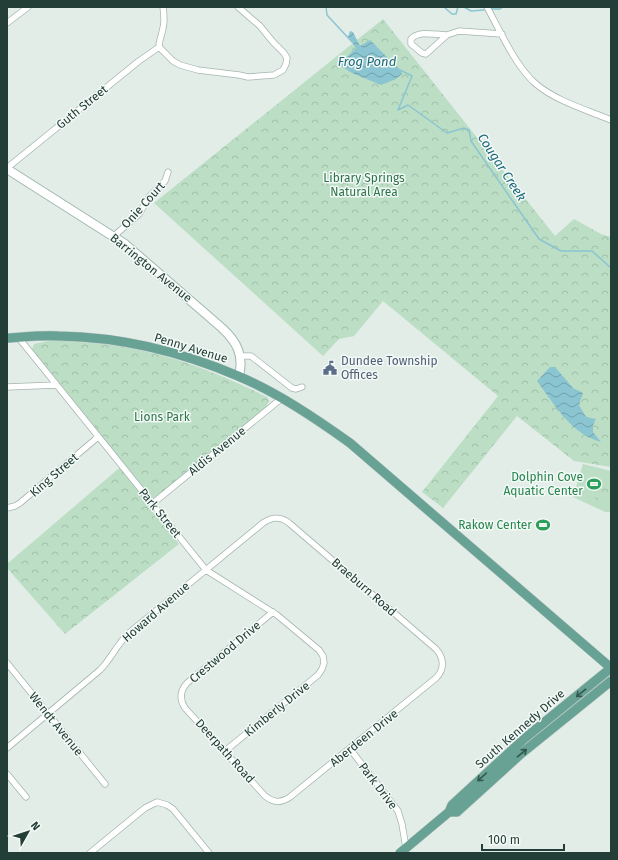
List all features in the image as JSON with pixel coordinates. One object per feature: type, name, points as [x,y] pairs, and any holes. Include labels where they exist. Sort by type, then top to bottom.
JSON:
[{"type":"main road","name":"Penny Avenue","points":[[7,338],[65,336],[131,343],[210,365],[239,376],[282,398],[350,443],[611,668]]},
{"type":"main road","name":"South Kennedy Drive","points":[[403,851],[450,812],[452,805],[502,758],[546,720],[611,668]]},
{"type":"main road","name":"South Kennedy Drive","points":[[450,812],[457,812],[522,753],[611,681]]},
{"type":"street","points":[[7,23],[28,7]]},
{"type":"street","points":[[163,7],[164,19],[159,48],[173,61],[189,68],[248,78],[274,75],[283,70],[287,58],[284,53],[260,26],[238,7]]},
{"type":"street","points":[[487,7],[522,69],[537,85],[561,99],[611,120]]},
{"type":"street","points":[[447,35],[416,35],[411,39],[411,44],[416,50],[426,54],[447,35],[458,31],[502,34]]},
{"type":"street","name":"Guth Street","points":[[7,168],[139,61],[159,48]]},
{"type":"street","name":"Barrington Avenue","points":[[7,168],[114,236],[135,252],[227,332],[237,346],[240,356],[241,365],[239,376]]},
{"type":"street","name":"Onie Court","points":[[114,236],[139,214],[149,197],[165,181],[168,172]]},
{"type":"street","name":"Park Street","points":[[18,337],[206,570],[282,618],[319,650],[323,656],[324,663]]},
{"type":"street","points":[[240,356],[253,357],[292,388],[296,389],[302,387]]},
{"type":"street","points":[[7,386],[56,385]]},
{"type":"street","name":"Aldis Avenue","points":[[152,504],[282,398]]},
{"type":"street","name":"King Street","points":[[7,508],[18,505],[98,437]]},
{"type":"street","name":"Howard Avenue","points":[[7,748],[103,667],[122,640],[129,633],[265,522],[270,519],[278,518]]},
{"type":"street","name":"Braeburn Road","points":[[278,518],[289,523],[436,649],[442,657],[443,664]]},
{"type":"street","name":"Crestwood Drive","points":[[181,695],[182,690],[187,683],[273,612]]},
{"type":"street","name":"Wendt Avenue","points":[[7,663],[105,784]]},
{"type":"street","name":"Kimberly Drive","points":[[225,751],[318,675],[324,663]]},
{"type":"street","name":"Aberdeen Drive","points":[[275,802],[282,802],[287,799],[350,749],[436,678],[442,671],[443,664]]},
{"type":"street","name":"Deerpath Road","points":[[181,695],[181,701],[185,708],[265,796],[275,802]]},
{"type":"street","name":"Park Drive","points":[[350,749],[398,811],[402,824],[403,851]]},
{"type":"street","points":[[7,774],[26,797]]},
{"type":"street","points":[[90,853],[145,808],[157,802],[173,809],[208,853]]},
{"type":"green space","name":"Library Springs Natural Area","points":[[383,19],[555,236],[574,219],[601,234],[611,237],[611,467],[574,461],[517,416],[443,508],[422,492],[498,396],[383,301],[354,336],[339,339],[323,356],[154,203]]},
{"type":"green space","name":"Lions Park","points":[[53,340],[120,346],[165,356],[234,381],[267,397],[269,401],[266,407],[147,504],[179,544],[65,634],[7,568],[7,564],[124,464],[32,349],[34,344]]},
{"type":"green space","name":"Dolphin Cove Aquatic Center","points":[[583,464],[611,471],[611,512],[605,512],[573,497]]},
{"type":"green space","points":[[601,477],[611,480],[611,487],[607,497],[608,499],[605,502],[595,499]]},
{"type":"water","name":"Frog Pond","points":[[350,31],[353,32],[360,46],[370,40],[401,71],[402,74],[396,79],[381,85],[352,73],[339,65],[356,48],[348,37]]},
{"type":"water","points":[[550,367],[555,367],[573,388],[583,393],[579,405],[586,417],[596,419],[593,425],[593,432],[601,442],[590,438],[572,425],[564,417],[537,381]]},
{"type":"waterway","name":"Cougar Creek","points":[[326,7],[327,15],[352,42]]},
{"type":"waterway","points":[[444,7],[452,14],[456,14],[458,7]]},
{"type":"waterway","points":[[464,7],[471,11],[484,10]]},
{"type":"waterway","points":[[492,9],[500,9],[503,7]]},
{"type":"waterway","name":"Cougar Creek","points":[[398,69],[412,76],[398,110],[408,105],[447,133],[464,128],[469,130],[471,141],[539,239],[561,251],[592,251],[611,268]]},
{"type":"place","name":"Dundee Township Offices","points":[[330,368]]},
{"type":"place","name":"Dolphin Cove Aquatic Center","points":[[594,484]]},
{"type":"place","name":"Rakow Center","points":[[543,525]]}]
